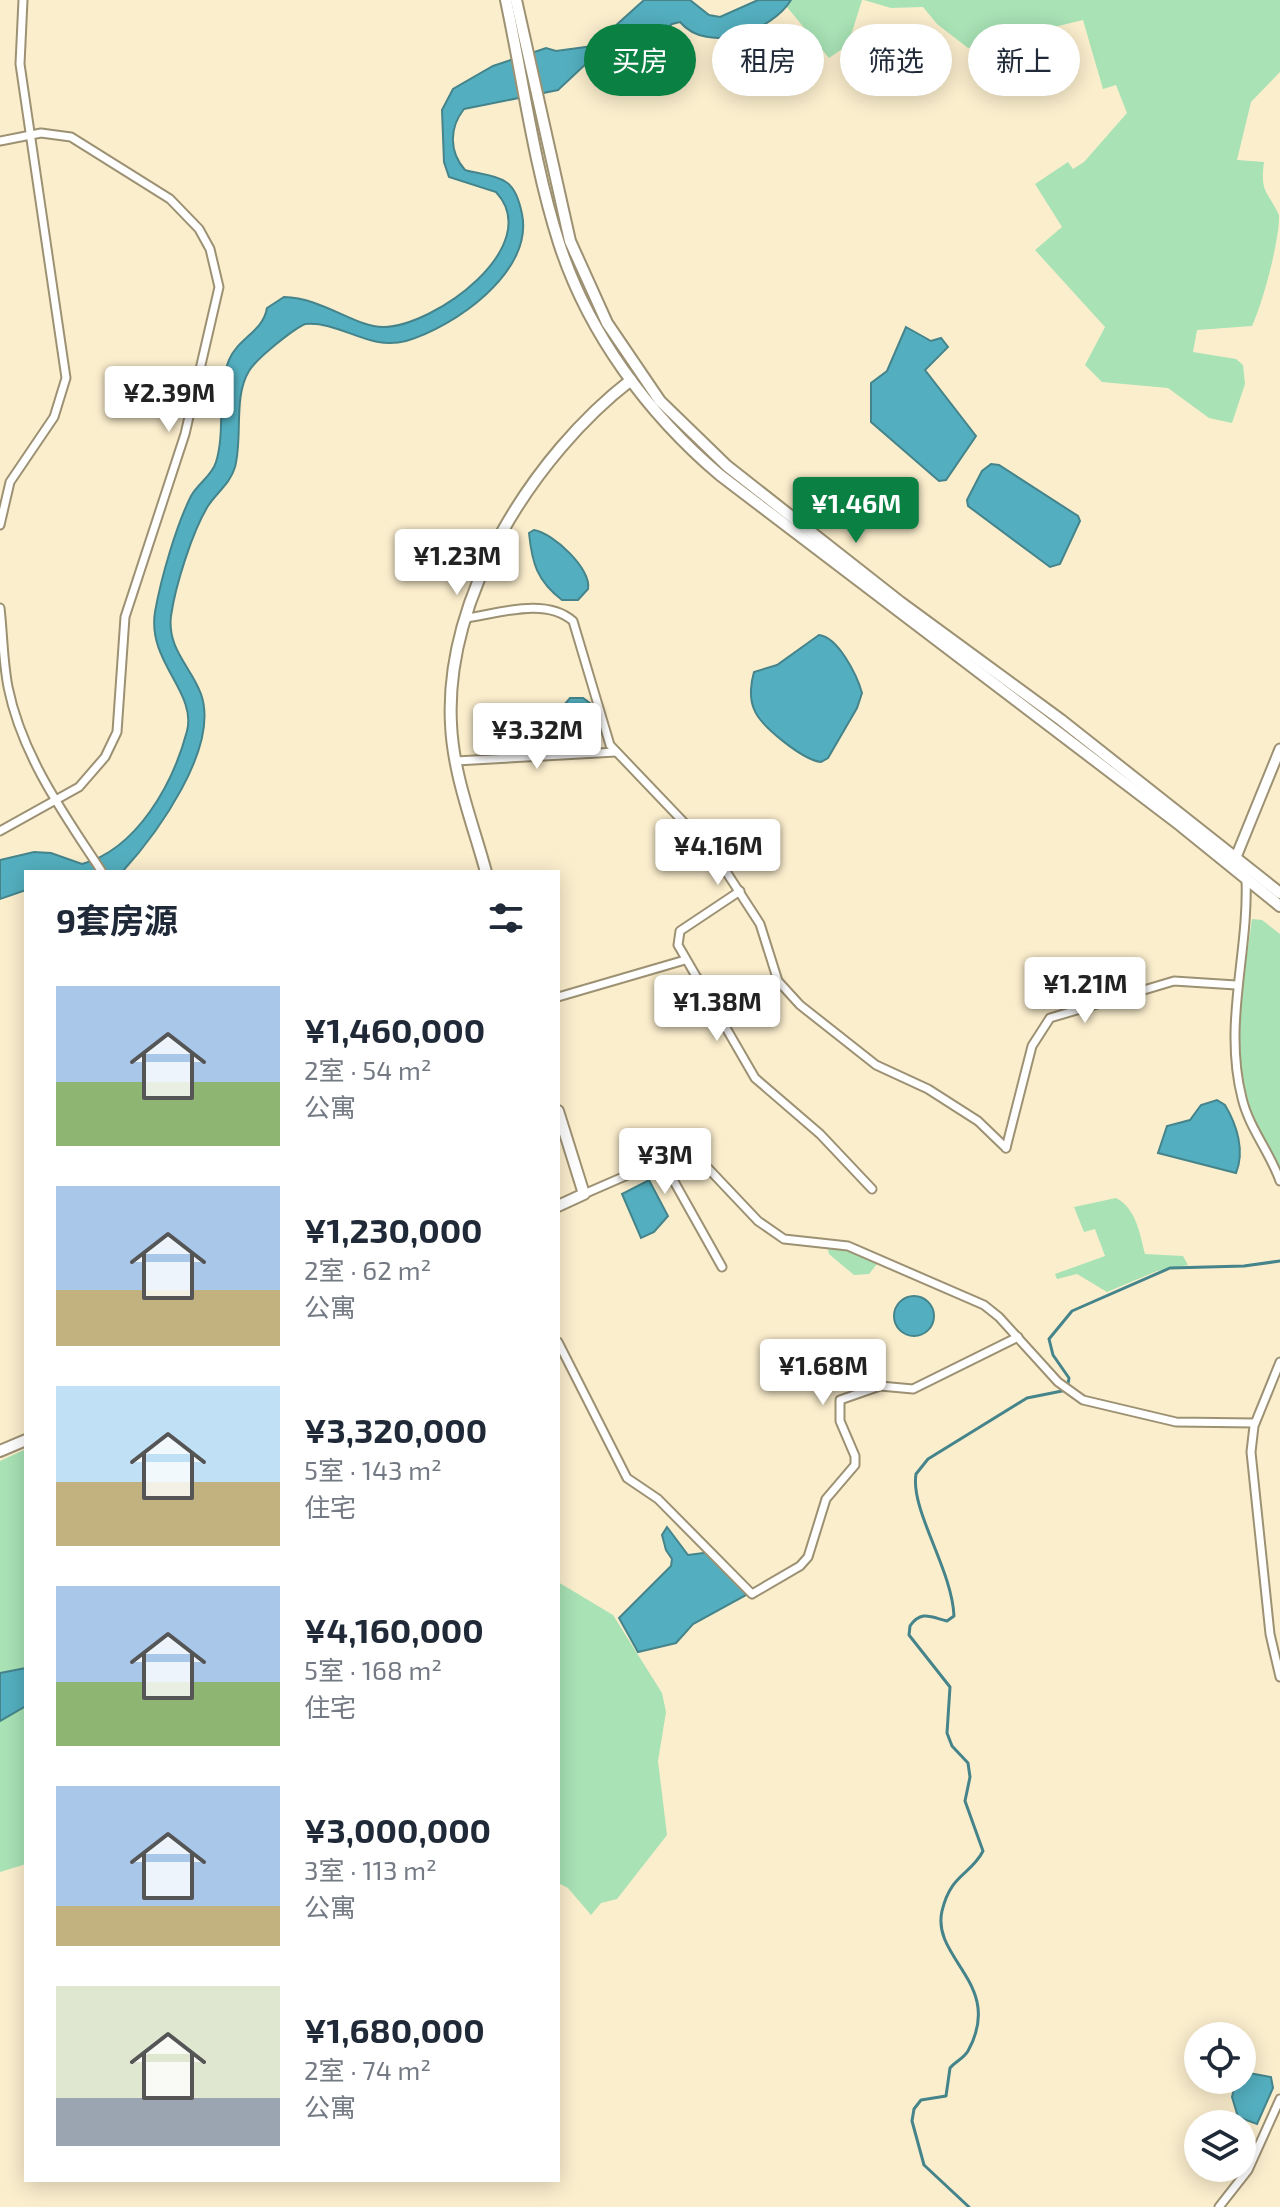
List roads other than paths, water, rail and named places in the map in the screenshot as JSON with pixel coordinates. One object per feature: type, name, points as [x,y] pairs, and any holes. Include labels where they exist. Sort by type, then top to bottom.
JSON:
[{"type":"main road","points":[[506,0],[564,222],[585,281],[632,363],[676,419],[727,466],[1280,893]]},
{"type":"main road","points":[[516,0],[520,45]]},
{"type":"main road","points":[[535,113],[549,205],[567,264],[586,307],[631,380],[668,426],[720,475],[1280,906]]},
{"type":"main road","points":[[485,870],[456,761],[451,697],[467,618],[501,536],[543,466],[587,417],[631,380]]},
{"type":"main road","points":[[560,1117],[584,1194],[560,1205]]},
{"type":"main road","points":[[0,1451],[24,1441]]},
{"type":"street","points":[[0,525],[10,482],[54,417],[66,378],[19,55],[23,0]]},
{"type":"street","points":[[0,141],[51,133],[71,137],[170,199],[199,229],[210,249],[219,287],[185,434],[125,617],[117,732],[105,757],[90,776],[58,802],[32,811],[0,831]]},
{"type":"street","points":[[0,608],[5,670],[14,712],[30,754],[101,870]]},
{"type":"street","points":[[467,618],[539,608],[563,613],[573,621],[603,729],[616,752],[716,856],[765,935],[778,981],[800,1005],[876,1065],[928,1089],[978,1121],[1006,1148],[1032,1046],[1046,1021],[1174,981],[1236,985]]},
{"type":"street","points":[[1236,857],[1280,749]]},
{"type":"street","points":[[456,761],[616,752]]},
{"type":"street","points":[[1246,879],[1234,1043],[1241,1096],[1253,1129],[1280,1181]]},
{"type":"street","points":[[740,891],[680,931],[677,939],[685,960],[755,1078],[820,1134],[872,1189]]},
{"type":"street","points":[[560,996],[685,960]]},
{"type":"street","points":[[584,1194],[662,1160],[688,1153],[773,1233],[797,1242],[829,1241],[848,1246],[967,1296],[994,1313],[1066,1389],[1091,1404],[1176,1422],[1255,1423]]},
{"type":"street","points":[[662,1160],[722,1267]]},
{"type":"street","points":[[560,1346],[627,1478],[658,1499],[752,1594],[800,1566],[808,1557],[826,1499],[855,1465],[855,1456],[840,1421],[840,1400],[880,1386],[913,1389],[1018,1337]]},
{"type":"street","points":[[1280,1362],[1255,1423],[1251,1452],[1270,1634],[1280,1677]]},
{"type":"street","points":[[1219,2207],[1248,2170],[1280,2099]]},
{"type":"water","points":[[644,0],[690,0],[709,15],[720,17],[758,0],[791,0],[764,24],[712,24],[712,37],[696,33],[696,24],[617,24]]},
{"type":"water","points":[[584,47],[584,66],[558,90],[464,109],[456,124],[454,148],[465,170],[502,179],[515,192],[522,214],[522,236],[516,256],[486,294],[446,323],[406,341],[379,342],[331,327],[305,324],[275,345],[249,371],[241,393],[235,467],[227,483],[208,506],[196,530],[173,604],[173,638],[201,694],[204,716],[193,764],[167,814],[124,870],[24,870],[24,891],[0,899],[0,860],[34,852],[51,853],[82,864],[120,844],[150,812],[181,751],[188,717],[185,703],[158,646],[154,630],[155,612],[185,508],[216,462],[225,372],[233,352],[261,323],[267,308],[284,297],[312,302],[372,326],[383,327],[429,314],[477,280],[496,258],[507,236],[508,213],[496,192],[449,177],[444,162],[442,110],[453,89],[493,66],[546,48],[556,51]]},
{"type":"water","points":[[906,327],[931,341],[941,338],[948,347],[925,370],[976,436],[946,480],[939,481],[871,422],[871,383],[887,371]]},
{"type":"water","points":[[991,464],[999,465],[1078,516],[1080,521],[1060,564],[1050,567],[968,506],[967,500],[982,471]]},
{"type":"water","points":[[534,530],[551,538],[578,562],[588,581],[588,589],[578,600],[562,600],[541,578],[530,544],[529,533]]},
{"type":"water","points":[[819,635],[840,649],[862,693],[857,708],[828,758],[821,762],[793,749],[773,733],[758,716],[751,695],[754,672],[777,665]]},
{"type":"water","points":[[570,698],[583,698],[590,703],[599,749],[578,751],[564,745],[558,712]]},
{"type":"water","points":[[1217,1100],[1225,1105],[1236,1130],[1240,1156],[1236,1173],[1158,1153],[1167,1126],[1190,1120],[1201,1105]]},
{"type":"water","points":[[649,1180],[668,1216],[654,1232],[641,1238],[622,1194]]},
{"type":"water","points":[[914,1296],[928,1302],[934,1316],[928,1330],[914,1336],[900,1330],[894,1316],[900,1302]]},
{"type":"water","points":[[667,1527],[688,1555],[711,1552],[748,1594],[693,1624],[676,1643],[638,1652],[619,1618],[671,1566],[672,1559],[662,1535]]},
{"type":"water","points":[[24,1668],[24,1707],[0,1721],[0,1673]]},
{"type":"water","points":[[1256,2074],[1271,2077],[1273,2088],[1257,2124],[1256,2110],[1236,2110],[1233,2094],[1256,2094]]},
{"type":"waterway","points":[[969,2207],[924,2165],[912,2121],[914,2109],[921,2100],[946,2096],[950,2068],[968,2051],[977,2028],[978,2008],[973,1990],[941,1928],[946,1898],[983,1851],[965,1801],[970,1777],[968,1763],[952,1746],[947,1733],[950,1687],[909,1635],[910,1626],[922,1616],[947,1621],[954,1616],[952,1598],[919,1505],[916,1474],[928,1459],[1027,1398],[1067,1390],[1069,1378],[1053,1355],[1049,1339],[1072,1311],[1170,1268],[1244,1266],[1280,1261]]}]
